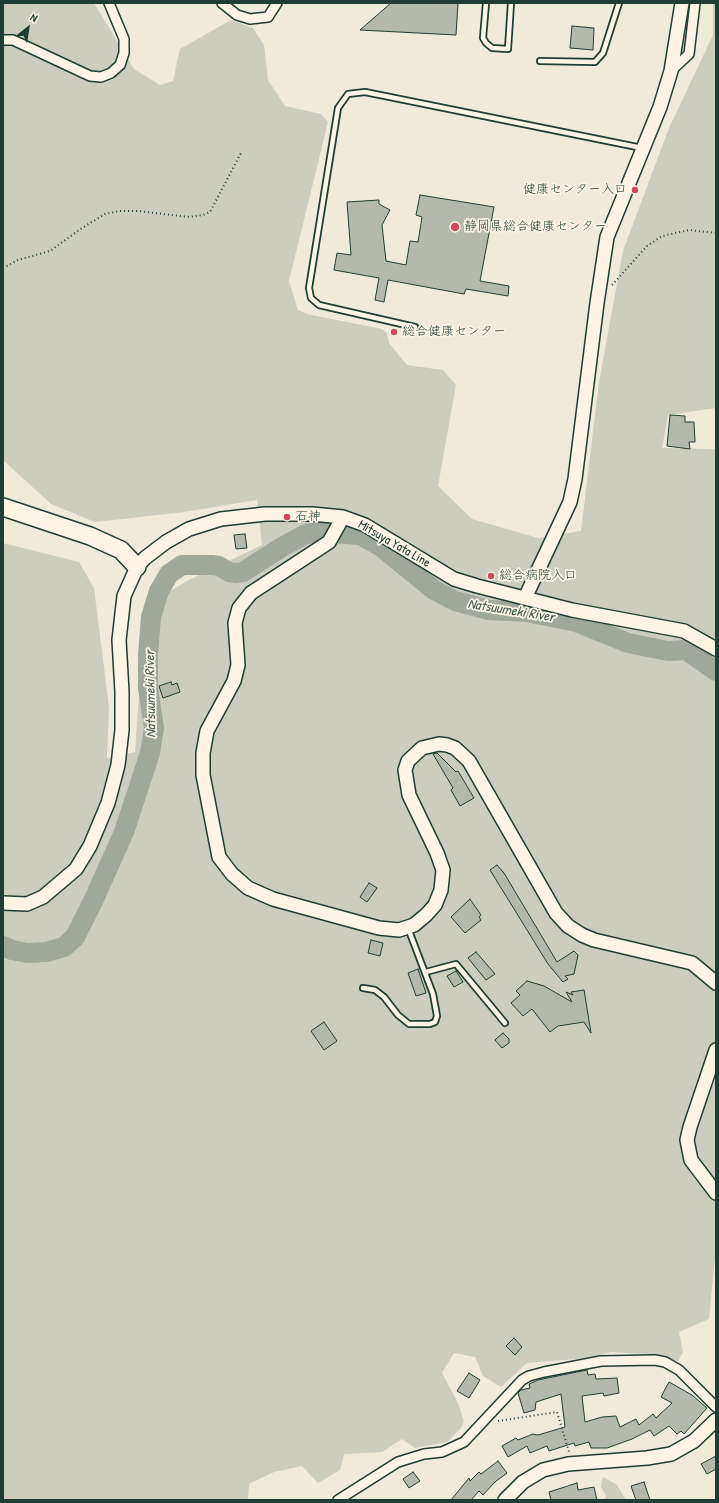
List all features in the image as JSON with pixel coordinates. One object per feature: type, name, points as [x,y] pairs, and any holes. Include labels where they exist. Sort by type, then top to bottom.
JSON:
[{"type":"highway","points":[[3,507],[90,536],[109,544],[121,550],[137,567]]},
{"type":"highway","points":[[3,518],[87,546],[137,567]]},
{"type":"street","points":[[3,40],[12,40],[90,76],[101,77],[111,73],[120,65],[124,53],[124,39],[109,3]]},
{"type":"street","points":[[222,3],[237,16],[250,19],[268,17],[277,3]]},
{"type":"street","points":[[525,598],[570,502],[575,479],[607,237],[621,206],[642,148],[660,107],[671,71],[682,3]]},
{"type":"street","points":[[671,71],[690,54],[695,3]]},
{"type":"street","name":"Mitsuya Yata Line","points":[[3,903],[27,904],[56,888],[76,869],[90,846],[108,803],[118,765],[122,722],[119,640],[124,596],[137,567],[145,558],[166,542],[189,529],[221,519],[265,514],[312,514],[342,519],[365,525],[454,579],[572,610],[684,631],[716,649]]},
{"type":"street","points":[[342,519],[329,542],[251,593],[238,608],[235,623],[238,665],[234,681],[207,731],[203,753],[203,775],[220,857],[232,874],[248,888],[273,899],[379,928],[399,930],[408,928],[426,915],[435,905],[441,890],[443,870],[437,853],[409,795],[405,770],[408,761],[416,753],[430,744],[439,744],[455,748],[469,761],[556,913],[568,926],[582,935],[594,940],[692,963],[716,983]]},
{"type":"street","points":[[716,1050],[687,1140],[692,1160],[716,1193]]},
{"type":"street","points":[[338,1500],[353,1496],[398,1462],[424,1454],[452,1449],[464,1442],[513,1388],[529,1376],[571,1366],[608,1360],[655,1360],[665,1362],[679,1370],[716,1407]]},
{"type":"street","points":[[505,1500],[523,1482],[543,1470],[572,1464],[647,1458],[671,1454],[694,1441],[716,1420]]},
{"type":"lane","points":[[486,3],[483,38],[492,48],[508,49],[511,3]]},
{"type":"lane","points":[[540,61],[583,63],[595,62],[598,60],[603,53],[619,3]]},
{"type":"lane","points":[[415,327],[319,305],[311,298],[309,288],[338,108],[348,94],[365,92],[642,148]]},
{"type":"lane","points":[[363,988],[375,990],[384,996],[398,1014],[409,1024],[430,1024],[435,1022],[437,1016],[434,994],[408,928]]},
{"type":"lane","points":[[426,972],[456,964],[506,1023]]},
{"type":"path","points":[[3,268],[18,260],[50,251],[82,228],[105,214],[120,211],[138,211],[188,217],[203,215],[210,212],[242,151]]},
{"type":"path","points":[[612,286],[647,246],[662,236],[689,230],[716,233]]},
{"type":"path","points":[[489,1414],[498,1421],[557,1412],[572,1464]]},
{"type":"shaded area","points":[[3,3],[94,3],[134,69],[160,85],[173,81],[180,49],[231,20],[253,28],[264,45],[268,80],[285,106],[321,114],[328,122],[289,281],[298,310],[307,314],[382,329],[387,333],[389,343],[407,365],[443,370],[456,385],[438,486],[472,519],[538,538],[581,531],[599,382],[623,251],[669,128],[713,35],[713,3],[716,3],[716,408],[668,415],[662,448],[716,449],[716,1247],[709,1319],[679,1332],[683,1352],[678,1361],[660,1355],[611,1352],[588,1358],[527,1363],[501,1387],[483,1376],[475,1357],[454,1353],[442,1373],[458,1403],[464,1421],[461,1428],[447,1442],[415,1448],[402,1439],[382,1452],[344,1454],[340,1470],[318,1483],[302,1466],[274,1472],[249,1484],[248,1500],[3,1500],[3,543],[79,562],[94,588],[109,707],[107,758],[135,752],[145,606],[185,582],[262,545],[257,500],[184,512],[95,522],[51,504],[3,460]]},
{"type":"shaded area","points":[[603,1477],[617,1485],[626,1500],[604,1500],[606,1496],[601,1487]]},
{"type":"building","points":[[391,3],[458,3],[456,35],[360,30]]},
{"type":"building","points":[[572,26],[594,28],[593,50],[570,48]]},
{"type":"building","points":[[420,195],[494,207],[480,281],[509,286],[508,296],[466,289],[464,294],[388,280],[384,302],[375,300],[379,278],[334,270],[337,253],[351,255],[347,202],[379,200],[379,204],[390,210],[382,225],[386,261],[406,265],[410,241],[418,242],[422,217],[416,215]]},
{"type":"building","points":[[670,415],[685,416],[685,422],[694,422],[695,442],[689,442],[690,449],[667,446]]},
{"type":"building","points":[[245,534],[247,548],[236,549],[234,535]]},
{"type":"building","points":[[171,682],[172,685],[177,683],[180,692],[163,698],[159,686]]},
{"type":"building","points":[[437,753],[456,772],[458,771],[474,798],[460,806],[451,790],[453,788],[433,754]]},
{"type":"building","points":[[497,865],[504,873],[557,962],[574,951],[578,955],[574,974],[565,976],[568,979],[563,982],[548,964],[490,870]]},
{"type":"building","points":[[369,883],[377,888],[367,902],[360,897]]},
{"type":"building","points":[[470,899],[481,915],[479,917],[481,920],[465,933],[451,917]]},
{"type":"building","points":[[371,940],[383,943],[380,956],[368,953]]},
{"type":"building","points":[[476,952],[495,974],[486,980],[468,958]]},
{"type":"building","points":[[418,969],[426,993],[416,996],[408,973]]},
{"type":"building","points":[[456,971],[463,982],[454,987],[447,976]]},
{"type":"building","points":[[527,981],[544,986],[572,1002],[566,992],[573,995],[571,992],[584,990],[591,1033],[584,1022],[558,1026],[550,1032],[532,1009],[523,1016],[511,1003],[520,995],[516,991]]},
{"type":"building","points":[[324,1022],[337,1041],[324,1050],[311,1031]]},
{"type":"building","points":[[503,1033],[509,1039],[509,1043],[502,1048],[495,1040]]},
{"type":"building","points":[[514,1338],[522,1347],[515,1355],[506,1346]]},
{"type":"building","points":[[587,1370],[588,1375],[595,1374],[596,1379],[617,1378],[619,1393],[604,1396],[603,1393],[582,1396],[585,1422],[602,1417],[616,1416],[620,1427],[636,1419],[639,1425],[653,1414],[656,1418],[672,1403],[661,1397],[669,1382],[692,1395],[707,1408],[684,1434],[681,1431],[677,1434],[669,1426],[654,1436],[650,1430],[632,1439],[607,1448],[591,1448],[589,1442],[575,1446],[574,1443],[549,1451],[547,1446],[530,1453],[527,1446],[508,1457],[502,1446],[516,1438],[518,1440],[533,1434],[538,1435],[565,1427],[561,1394],[536,1402],[535,1410],[524,1413],[518,1393],[521,1390],[530,1388],[529,1384],[538,1380]]},
{"type":"building","points":[[469,1373],[480,1380],[469,1398],[457,1391]]},
{"type":"building","points":[[716,1456],[716,1469],[707,1474],[701,1464]]},
{"type":"building","points":[[498,1461],[507,1473],[495,1482],[483,1495],[479,1491],[471,1500],[451,1500],[469,1478],[470,1481],[479,1472],[481,1474]]},
{"type":"building","points":[[413,1472],[420,1481],[409,1488],[403,1479]]},
{"type":"building","points":[[644,1482],[650,1500],[636,1500],[631,1486]]},
{"type":"building","points":[[577,1483],[578,1490],[594,1487],[597,1500],[551,1500],[549,1492]]},
{"type":"waterway","name":"Natsuumeki River","points":[[3,946],[12,950],[27,953],[46,952],[64,947],[75,937],[94,899],[124,832],[150,753],[154,728],[148,688],[148,655],[151,617],[159,591],[169,574],[182,565],[212,565],[219,566],[229,572],[243,572],[282,547],[306,534],[319,532],[360,535],[380,546],[434,590],[455,601],[489,610],[527,612],[576,622],[628,643],[668,651],[686,650],[716,671]]},
{"type":"place","name":"健康センター入口","points":[[635,190]]},
{"type":"place","name":"静岡県総合健康センター","points":[[455,227]]},
{"type":"place","name":"総合健康センター","points":[[394,332]]},
{"type":"place","name":"石神","points":[[287,517]]},
{"type":"place","name":"総合病院入口","points":[[491,576]]}]
